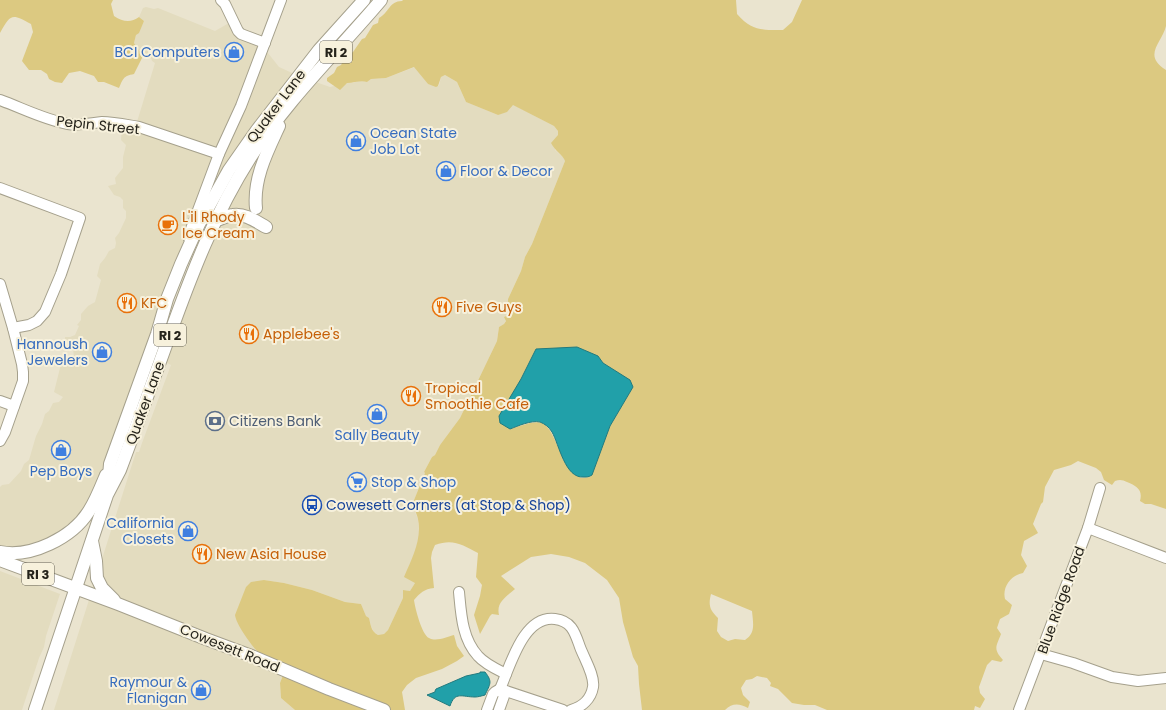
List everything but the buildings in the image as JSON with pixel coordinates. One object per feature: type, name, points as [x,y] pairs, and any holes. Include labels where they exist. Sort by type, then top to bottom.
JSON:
[{"type":"main road","name":"Quaker Lane","points":[[107,495],[110,464],[167,299],[199,224],[233,164],[257,130],[319,50],[364,0]]},
{"type":"main road","name":"RI 2","points":[[291,103],[381,0]]},
{"type":"main road","name":"Quaker Lane","points":[[35,710],[107,495],[120,470],[181,304],[215,221],[250,158],[291,103]]},
{"type":"main road","points":[[256,208],[255,200],[259,174],[268,149],[291,103]]},
{"type":"main road","points":[[215,221],[234,215],[242,215],[266,228]]},
{"type":"main road","points":[[167,299],[181,304]]},
{"type":"main road","points":[[0,552],[18,553],[43,547],[53,543],[64,535],[80,522],[89,512],[110,464]]},
{"type":"main road","points":[[92,540],[96,561],[97,578],[102,588],[118,604]]},
{"type":"main road","name":"RI 3","points":[[0,560],[76,588]]},
{"type":"main road","name":"Cowesett Road","points":[[76,588],[249,655],[384,710]]},
{"type":"street","points":[[221,0],[225,4],[238,31],[241,34],[265,43]]},
{"type":"street","name":"Quaker Lane","points":[[181,264],[189,233],[281,0]]},
{"type":"street","name":"Pepin Street","points":[[0,100],[52,120],[69,124],[102,122],[139,127],[219,154]]},
{"type":"street","points":[[0,188],[80,218],[61,274],[45,312],[37,321],[13,328]]},
{"type":"street","points":[[0,284],[13,328],[23,372],[23,381],[5,432],[0,441]]},
{"type":"street","points":[[0,401],[14,406]]},
{"type":"street","name":"Blue Ridge Road","points":[[1019,710],[1088,528],[1100,488]]},
{"type":"street","points":[[1088,528],[1166,558]]},
{"type":"street","points":[[459,592],[463,628],[470,646],[478,657],[495,669],[506,674]]},
{"type":"street","points":[[487,710],[493,694],[500,689],[514,654],[532,628],[539,623],[551,619],[564,622],[573,629],[593,680],[591,693],[588,700],[579,707],[571,710]]},
{"type":"street","points":[[1041,654],[1112,676],[1138,681],[1166,678]]},
{"type":"street","points":[[499,710],[504,696],[500,689]]},
{"type":"street","points":[[500,689],[563,710]]},
{"type":"shaded area","points":[[0,0],[113,0],[111,4],[114,16],[121,20],[127,21],[139,17],[144,21],[139,33],[136,35],[134,43],[143,56],[134,74],[124,78],[119,88],[104,82],[98,82],[94,76],[80,71],[69,73],[62,83],[55,82],[49,79],[47,74],[41,70],[29,70],[22,61],[33,32],[31,24],[20,18],[12,17],[0,33]]},
{"type":"shaded area","points":[[736,0],[737,14],[748,24],[753,27],[763,29],[783,30],[792,22],[802,0],[1166,0],[1166,26],[1154,54],[1155,59],[1166,70],[1166,509],[1151,504],[1145,504],[1140,501],[1140,491],[1134,485],[1120,480],[1115,481],[1112,485],[1104,480],[1101,472],[1096,468],[1078,461],[1071,465],[1054,470],[1045,487],[1043,502],[1033,524],[1038,533],[1024,541],[1021,555],[1027,566],[1023,573],[1011,579],[1006,586],[1004,595],[1005,599],[1012,605],[1009,614],[1000,619],[997,628],[1001,634],[996,648],[1003,660],[1001,662],[992,660],[987,665],[979,687],[980,693],[985,699],[980,708],[975,706],[974,710],[827,710],[815,705],[792,703],[778,689],[770,686],[771,683],[767,678],[757,676],[746,680],[741,688],[743,695],[750,702],[748,708],[736,704],[725,710],[642,710],[638,666],[633,657],[623,622],[619,598],[607,580],[585,563],[569,557],[551,554],[531,557],[501,576],[515,589],[500,603],[498,610],[499,615],[492,614],[490,616],[480,634],[474,615],[482,585],[476,577],[478,553],[458,543],[447,542],[435,545],[432,552],[431,558],[434,588],[422,592],[414,600],[419,621],[426,636],[435,640],[454,635],[457,646],[464,656],[442,669],[416,678],[407,685],[402,692],[405,710],[295,710],[281,698],[280,683],[285,670],[256,650],[250,643],[236,619],[235,615],[246,587],[251,582],[264,580],[312,590],[345,602],[361,604],[366,616],[369,618],[374,632],[378,635],[384,634],[388,630],[403,598],[403,590],[410,591],[415,583],[404,577],[413,556],[419,534],[418,519],[412,505],[425,473],[424,472],[440,445],[460,418],[497,341],[499,327],[504,324],[506,321],[504,317],[509,315],[512,309],[508,305],[508,299],[521,271],[525,257],[532,244],[565,161],[551,143],[558,135],[558,131],[554,126],[513,105],[507,112],[498,115],[466,102],[457,82],[445,75],[441,77],[438,86],[436,87],[428,84],[414,67],[386,78],[371,79],[367,82],[362,81],[347,83],[340,90],[327,81],[327,78],[334,73],[337,67],[341,65],[346,56],[353,52],[362,39],[365,38],[373,25],[378,23],[379,18],[394,3],[402,1]],"holes":[[[536,349],[598,356],[603,363],[614,370],[633,387],[610,426],[590,477],[581,478],[567,465],[563,460],[554,438],[546,426],[536,422],[510,429],[521,379]],[[711,594],[752,611],[753,627],[751,634],[745,640],[735,639],[728,641],[721,637],[717,631],[718,618],[710,608]]]},
{"type":"shaded area","points":[[146,7],[154,9],[158,8],[215,31],[229,23],[264,48],[279,67],[301,77],[330,87],[353,83],[360,80],[367,82],[371,79],[386,78],[415,67],[428,84],[439,86],[441,77],[445,75],[457,82],[466,102],[498,115],[512,104],[554,126],[558,131],[555,150],[564,158],[565,161],[532,244],[525,257],[521,271],[508,299],[512,309],[504,324],[499,327],[497,341],[460,418],[440,445],[435,455],[432,457],[424,472],[425,473],[412,505],[418,519],[419,537],[415,553],[415,583],[410,591],[403,590],[403,598],[388,630],[384,634],[378,635],[374,632],[369,618],[366,616],[361,604],[345,602],[312,590],[264,580],[268,658],[285,670],[280,683],[281,698],[295,710],[54,710],[136,452],[139,452],[171,365],[161,360],[230,190],[219,187],[149,355],[143,353],[89,507],[53,543],[0,551],[0,487],[2,485],[9,484],[21,471],[24,464],[29,460],[36,436],[45,414],[49,411],[53,403],[59,402],[63,397],[54,392],[61,364],[63,359],[72,361],[74,357],[73,349],[65,341],[65,337],[75,335],[79,326],[77,325],[81,320],[81,314],[88,306],[95,302],[101,280],[97,276],[100,264],[109,251],[115,248],[115,238],[126,218],[126,211],[123,208],[123,200],[114,195],[108,186],[116,184],[115,178],[123,168],[123,157],[126,145],[121,140],[122,125],[136,125],[155,63],[151,58],[143,56],[134,43],[136,35],[144,21],[139,17],[143,8]]},
{"type":"shaded area","points":[[0,571],[60,594],[46,636],[44,647],[22,710],[0,710]]},
{"type":"water","points":[[577,347],[598,356],[603,363],[630,380],[633,387],[610,426],[592,475],[589,477],[577,476],[567,467],[555,437],[550,429],[545,425],[540,422],[533,422],[510,429],[500,423],[499,416],[521,379],[536,349]]},
{"type":"water","points":[[485,672],[490,681],[485,695],[476,697],[460,696],[454,698],[450,706],[427,695],[435,692],[436,689],[466,676]]},
{"type":"place","name":"BCI Computers","points":[[234,52]]},
{"type":"place","name":"Ocean State Job Lot","points":[[356,141]]},
{"type":"place","name":"Floor & Decor","points":[[446,171]]},
{"type":"place","name":"L'il Rhody Ice Cream","points":[[168,225]]},
{"type":"place","name":"KFC","points":[[127,303]]},
{"type":"place","name":"Five Guys","points":[[442,307]]},
{"type":"place","name":"Applebee's","points":[[249,334]]},
{"type":"place","name":"Hannoush Jewelers","points":[[102,352]]},
{"type":"place","name":"Tropical Smoothie Cafe","points":[[411,396]]},
{"type":"place","name":"Sally Beauty","points":[[377,414]]},
{"type":"place","name":"Citizens Bank","points":[[215,421]]},
{"type":"place","name":"Pep Boys","points":[[61,450]]},
{"type":"place","name":"Stop & Shop","points":[[357,482]]},
{"type":"place","name":"Cowesett Corners (at Stop & Shop)","points":[[312,505]]},
{"type":"place","name":"California Closets","points":[[188,531]]},
{"type":"place","name":"New Asia House","points":[[202,554]]},
{"type":"place","name":"Raymour & Flanigan","points":[[201,690]]}]
